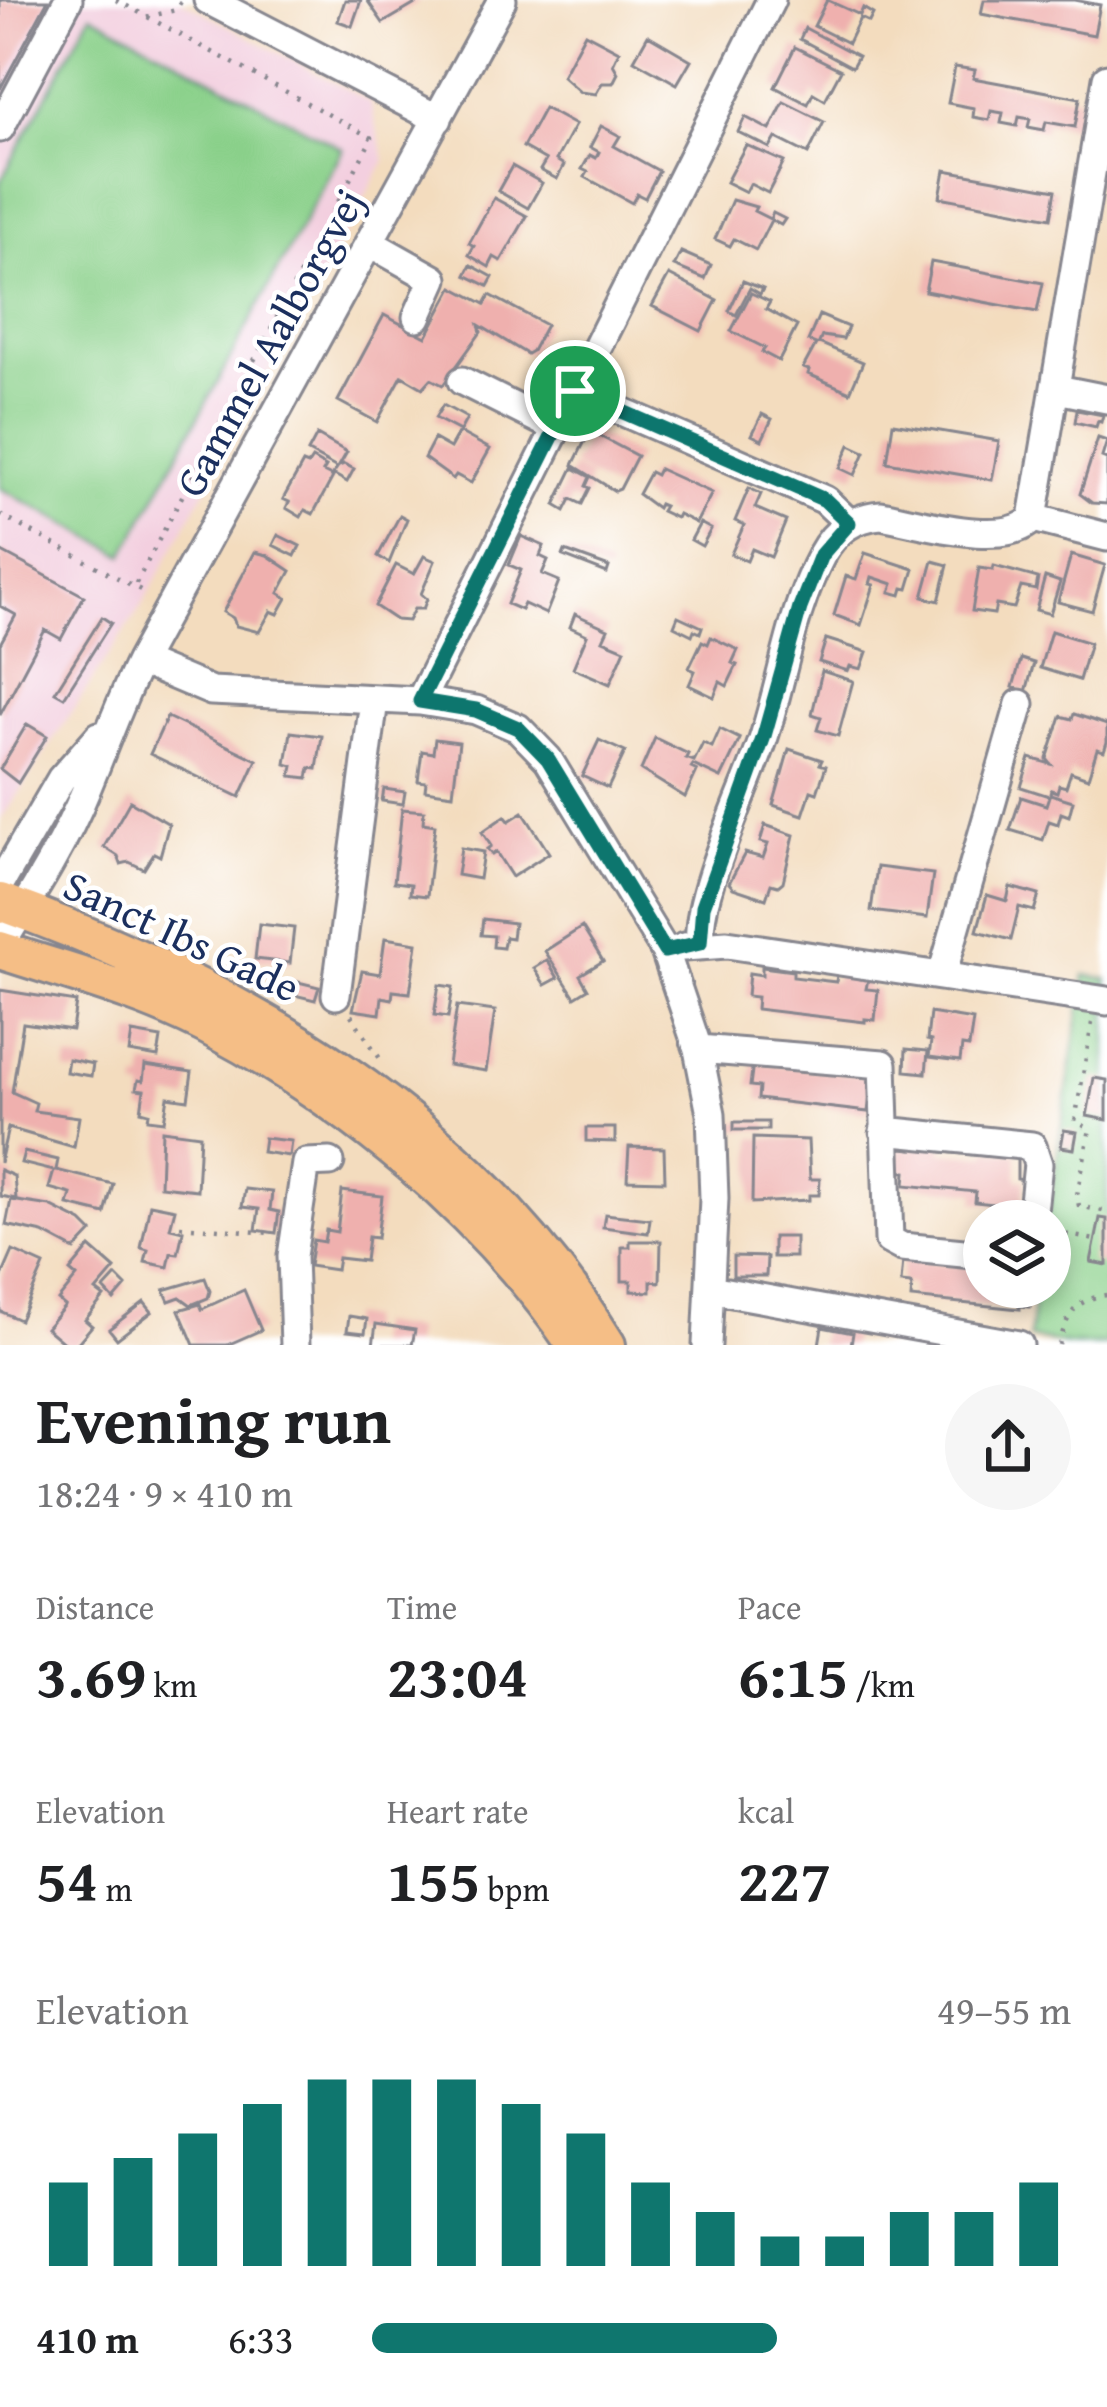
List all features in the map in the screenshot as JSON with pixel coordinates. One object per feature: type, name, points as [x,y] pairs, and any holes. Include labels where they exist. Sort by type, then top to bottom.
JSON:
[{"type":"main road","name":"Sanct Ibs Gade","points":[[8,899],[232,1001],[373,1091],[442,1149],[501,1208],[547,1258],[607,1345]]},
{"type":"main road","name":"Sanct Ibs Gade","points":[[0,948],[125,990],[204,1024],[339,1108],[422,1174],[480,1229],[576,1345]]},
{"type":"street","points":[[0,128],[68,0]]},
{"type":"street","points":[[208,0],[438,119]]},
{"type":"street","name":"Gammel Aalborgvej","points":[[0,948],[8,899],[85,792],[109,723],[140,661],[502,0]]},
{"type":"street","points":[[420,701],[771,0]]},
{"type":"street","points":[[700,943],[703,906],[764,736],[800,608],[821,555],[849,523],[881,515],[993,534],[1013,533],[1033,518],[1100,161],[1107,78]]},
{"type":"street","points":[[370,243],[434,279],[417,317]]},
{"type":"street","points":[[462,381],[556,428]]},
{"type":"street","points":[[1057,389],[1107,399]]},
{"type":"street","points":[[575,391],[825,500],[849,523]]},
{"type":"street","points":[[1033,518],[1107,537]]},
{"type":"street","points":[[140,661],[212,691],[420,701],[476,710],[518,728],[548,759],[665,951],[698,1049],[710,1114],[714,1198],[707,1345]]},
{"type":"street","points":[[336,994],[374,700]]},
{"type":"street","points":[[942,976],[1020,704]]},
{"type":"street","points":[[665,951],[700,943],[1102,1000]]},
{"type":"street","points":[[698,1049],[883,1064],[889,1240],[902,1247],[963,1253]]},
{"type":"street","points":[[884,1131],[1032,1146],[1039,1164],[1035,1200]]},
{"type":"street","points":[[295,1345],[295,1235],[306,1163],[330,1162]]},
{"type":"street","points":[[710,1289],[1018,1345]]},
{"type":"path","points":[[116,0],[373,138],[134,587]]},
{"type":"path","points":[[147,17],[176,10],[182,0]]},
{"type":"path","points":[[0,515],[172,606]]},
{"type":"path","points":[[336,994],[386,1070]]},
{"type":"path","points":[[1102,1000],[1075,1120],[1090,1129],[1079,1206],[1107,1212]]},
{"type":"path","points":[[181,1226],[295,1235]]},
{"type":"path","points":[[1071,1236],[1096,1240]]},
{"type":"path","points":[[1059,1345],[1076,1304],[1107,1295]]},
{"type":"shaded area","points":[[0,0],[180,0],[370,102],[385,160],[144,602],[0,821]]},
{"type":"green space","points":[[91,14],[343,149],[124,555],[0,488],[0,182]]},
{"type":"green space","points":[[1085,975],[1107,979],[1107,1345],[1029,1338],[1033,1308],[1071,1308],[1071,1200],[1050,1200]]},
{"type":"building","points":[[0,0],[48,0],[0,89]]},
{"type":"building","points":[[345,0],[361,0],[352,26],[338,21]]},
{"type":"building","points":[[367,0],[422,0],[383,23]]},
{"type":"building","points":[[827,0],[860,15],[863,8],[873,14],[869,22],[860,18],[848,43],[814,26]]},
{"type":"building","points":[[984,0],[1074,0],[1100,5],[1094,35],[981,14]]},
{"type":"building","points":[[805,28],[858,56],[852,67],[800,39]]},
{"type":"building","points":[[585,33],[619,51],[613,83],[602,83],[596,94],[580,92],[562,76]]},
{"type":"building","points":[[648,35],[691,60],[677,84],[634,60]]},
{"type":"building","points":[[795,47],[841,70],[825,100],[813,93],[808,104],[775,87]]},
{"type":"building","points":[[955,67],[975,70],[973,78],[1080,98],[1075,127],[1046,122],[1044,130],[1028,127],[1030,119],[1019,117],[1017,126],[1001,123],[1003,113],[991,111],[989,120],[973,117],[974,108],[948,103]]},
{"type":"building","points":[[784,102],[824,122],[808,154],[776,138],[770,148],[738,132],[745,117],[770,130]]},
{"type":"building","points":[[544,108],[575,125],[556,160],[564,165],[557,179],[540,170],[546,160],[523,147]]},
{"type":"building","points":[[601,126],[620,136],[614,146],[659,171],[645,198],[637,194],[632,203],[585,177],[588,172],[582,169],[590,155],[596,158],[599,152],[590,147]]},
{"type":"building","points":[[746,145],[784,162],[768,193],[750,184],[746,192],[726,182]]},
{"type":"building","points":[[512,166],[542,183],[528,208],[498,191]]},
{"type":"building","points":[[945,170],[1056,190],[1051,218],[940,197]]},
{"type":"building","points":[[494,198],[527,216],[501,261],[494,257],[489,267],[469,255],[474,246],[469,243]]},
{"type":"building","points":[[732,200],[756,207],[754,211],[770,219],[773,213],[785,219],[781,225],[771,220],[756,250],[734,239],[730,246],[715,239]]},
{"type":"building","points":[[681,252],[711,265],[705,279],[674,266]]},
{"type":"building","points":[[931,262],[1043,283],[1037,312],[925,291]]},
{"type":"building","points":[[471,265],[493,277],[488,286],[466,275]]},
{"type":"building","points":[[669,275],[717,300],[701,331],[652,306]]},
{"type":"building","points":[[743,281],[763,289],[760,294],[750,288],[736,315],[729,311]]},
{"type":"building","points":[[453,287],[485,304],[490,295],[546,325],[532,351],[527,354],[479,325],[481,332],[443,385],[431,379],[423,388],[402,376],[377,422],[338,401],[384,315],[426,337]]},
{"type":"building","points":[[751,293],[770,302],[766,309],[797,326],[779,361],[762,352],[765,348],[731,331]]},
{"type":"building","points":[[819,315],[848,327],[843,339],[822,336],[819,343],[863,362],[850,392],[803,368],[816,344],[808,341]]},
{"type":"building","points":[[443,405],[467,418],[460,431],[435,418]]},
{"type":"building","points":[[1077,410],[1103,415],[1101,422],[1096,427],[1075,422]]},
{"type":"building","points":[[762,414],[772,419],[762,440],[752,435]]},
{"type":"building","points":[[893,423],[999,441],[992,480],[887,462]]},
{"type":"building","points":[[590,431],[637,456],[620,489],[615,491],[573,465]]},
{"type":"building","points":[[459,432],[490,449],[471,483],[456,475],[453,479],[424,458],[434,439],[450,448]]},
{"type":"building","points":[[317,435],[347,452],[339,466],[354,469],[347,482],[333,474],[337,468],[308,452]]},
{"type":"building","points":[[1098,438],[1107,441],[1102,457],[1107,459],[1107,504],[1092,503],[1080,494]]},
{"type":"building","points":[[850,445],[865,452],[855,475],[840,468]]},
{"type":"building","points":[[312,459],[333,477],[313,514],[305,510],[301,517],[286,508],[289,502],[283,499],[303,463],[308,465]]},
{"type":"building","points":[[573,468],[590,477],[586,486],[590,488],[582,504],[571,499],[565,511],[555,505]]},
{"type":"building","points":[[659,469],[712,493],[696,523],[661,511],[664,506],[657,508],[638,494],[650,472],[656,475]]},
{"type":"building","points":[[749,488],[761,494],[755,508],[786,521],[771,557],[752,549],[747,561],[731,554],[744,525],[735,521]]},
{"type":"building","points":[[400,515],[407,519],[389,563],[378,556]]},
{"type":"building","points":[[700,523],[711,529],[702,546],[691,540]]},
{"type":"building","points":[[278,535],[300,546],[295,556],[273,545]]},
{"type":"building","points":[[521,536],[544,546],[540,556],[548,560],[542,574],[559,581],[546,614],[524,604],[521,610],[507,604],[521,570],[509,565]]},
{"type":"building","points":[[0,551],[84,596],[61,639],[45,630],[0,715],[0,644],[16,615],[0,606]]},
{"type":"building","points":[[565,551],[609,567],[607,573],[563,556]]},
{"type":"building","points":[[255,552],[291,571],[279,593],[287,598],[278,614],[271,611],[259,632],[236,626],[223,612]]},
{"type":"building","points":[[865,553],[914,569],[901,595],[890,592],[893,584],[872,577],[870,584],[874,585],[861,625],[834,615],[846,576],[856,579]]},
{"type":"building","points":[[1071,555],[1105,565],[1092,611],[1058,602]]},
{"type":"building","points":[[424,556],[435,561],[421,594],[427,599],[423,609],[414,609],[408,621],[396,620],[375,606],[396,565],[414,574]]},
{"type":"building","points":[[933,561],[948,565],[939,601],[923,597]]},
{"type":"building","points":[[994,566],[1038,578],[1036,590],[1021,587],[1014,608],[996,605],[994,614],[972,611],[979,568],[993,570]]},
{"type":"building","points":[[1045,577],[1060,582],[1050,614],[1036,610]]},
{"type":"building","points":[[575,614],[608,629],[603,640],[625,649],[610,684],[573,668],[587,635],[570,627]]},
{"type":"building","points":[[678,616],[702,627],[700,633],[694,630],[692,635],[674,626]]},
{"type":"building","points":[[102,617],[111,623],[64,697],[55,692]]},
{"type":"building","points":[[1051,631],[1090,643],[1079,680],[1040,668]]},
{"type":"building","points":[[711,637],[738,650],[727,686],[720,682],[714,697],[689,685],[695,671],[689,668],[702,641],[708,644]]},
{"type":"building","points":[[826,639],[867,652],[861,669],[850,666],[848,671],[819,662]]},
{"type":"building","points":[[1021,659],[1034,663],[1026,692],[1013,687]]},
{"type":"building","points":[[822,671],[853,681],[838,736],[817,730],[821,717],[812,714]]},
{"type":"building","points":[[1074,714],[1107,725],[1107,742],[1104,751],[1097,749],[1088,778],[1071,772],[1066,787],[1051,790],[1050,794],[1073,801],[1069,816],[1061,813],[1058,824],[1049,821],[1043,840],[1010,830],[1021,797],[1046,805],[1049,796],[1021,787],[1030,758],[1051,764],[1047,759],[1061,716],[1072,719]]},
{"type":"building","points":[[167,717],[257,760],[240,797],[150,754]]},
{"type":"building","points":[[27,724],[47,736],[18,783],[0,769]]},
{"type":"building","points":[[720,729],[740,739],[721,778],[693,765],[697,771],[685,797],[641,770],[655,738],[694,761],[703,743],[712,747]]},
{"type":"building","points":[[291,732],[322,736],[317,769],[310,768],[308,778],[291,776],[293,766],[286,764]]},
{"type":"building","points":[[435,739],[459,742],[453,794],[425,790],[426,782],[418,781],[422,751],[433,753]]},
{"type":"building","points":[[599,740],[625,752],[608,788],[582,776]]},
{"type":"building","points":[[789,749],[822,760],[820,764],[826,766],[803,815],[773,805]]},
{"type":"building","points":[[384,789],[405,792],[403,804],[382,801]]},
{"type":"building","points":[[130,801],[169,824],[160,856],[154,853],[144,869],[129,862],[121,864],[104,847]]},
{"type":"building","points":[[402,809],[424,811],[423,823],[435,825],[427,896],[410,894],[411,884],[394,882]]},
{"type":"building","points":[[523,812],[549,853],[512,877],[496,852],[492,855],[487,849],[491,846],[482,832],[505,816],[509,821]]},
{"type":"building","points":[[765,825],[794,835],[783,882],[771,884],[766,899],[729,883],[745,853],[763,858],[768,844],[760,842]]},
{"type":"building","points":[[461,848],[483,852],[479,879],[457,875]]},
{"type":"building","points":[[877,867],[933,874],[927,918],[871,911]]},
{"type":"building","points":[[1010,887],[1039,895],[1034,911],[1019,907],[1011,940],[977,931],[987,895],[1007,901]]},
{"type":"building","points":[[483,919],[514,923],[512,938],[505,937],[503,948],[493,947],[494,936],[481,935]]},
{"type":"building","points":[[259,924],[294,928],[290,963],[255,959]]},
{"type":"building","points":[[582,927],[603,961],[580,975],[588,989],[575,997],[545,951]]},
{"type":"building","points":[[385,938],[417,943],[410,993],[393,991],[392,999],[382,997],[380,1014],[353,1010],[362,971],[380,974]]},
{"type":"building","points":[[547,960],[558,978],[545,985],[534,968]]},
{"type":"building","points":[[762,967],[793,971],[793,977],[836,982],[837,975],[868,979],[866,989],[878,990],[875,1020],[756,1009],[757,997],[747,996],[749,973],[762,975]]},
{"type":"building","points":[[294,981],[319,987],[315,1000],[290,994]]},
{"type":"building","points":[[439,985],[453,987],[448,1017],[434,1015]]},
{"type":"building","points":[[0,990],[76,1002],[72,1030],[23,1023],[12,1092],[36,1103],[34,1111],[79,1117],[74,1147],[8,1128],[0,1163]]},
{"type":"building","points":[[457,1006],[495,1011],[486,1071],[448,1065]]},
{"type":"building","points":[[930,1013],[973,1020],[969,1047],[962,1046],[960,1061],[929,1057]]},
{"type":"building","points":[[132,1033],[161,1038],[158,1057],[129,1052]]},
{"type":"building","points":[[906,1049],[928,1051],[926,1073],[905,1071]]},
{"type":"building","points":[[68,1059],[93,1064],[91,1076],[66,1072]]},
{"type":"building","points":[[753,1062],[872,1077],[868,1112],[758,1099],[759,1087],[750,1086]]},
{"type":"building","points":[[145,1065],[192,1072],[188,1100],[168,1097],[164,1121],[148,1119],[149,1113],[141,1111],[144,1090],[136,1089],[138,1080],[143,1081]]},
{"type":"building","points":[[1094,1078],[1107,1080],[1107,1120],[1087,1116]]},
{"type":"building","points":[[734,1122],[768,1122],[768,1130],[734,1130]]},
{"type":"building","points":[[586,1128],[615,1128],[615,1142],[586,1141]]},
{"type":"building","points":[[162,1130],[200,1135],[197,1190],[160,1186]]},
{"type":"building","points":[[1064,1130],[1077,1132],[1074,1149],[1061,1147]]},
{"type":"building","points":[[264,1138],[291,1141],[289,1156],[262,1152]]},
{"type":"building","points":[[753,1138],[808,1140],[810,1179],[820,1179],[819,1195],[809,1195],[809,1200],[752,1203]]},
{"type":"building","points":[[913,1142],[943,1145],[942,1152],[1017,1154],[1017,1179],[1025,1180],[1023,1200],[975,1200],[976,1192],[905,1185],[906,1172],[896,1171],[899,1147],[912,1149]]},
{"type":"building","points":[[629,1147],[664,1148],[665,1181],[627,1180]]},
{"type":"building","points":[[24,1152],[58,1160],[56,1170],[113,1184],[105,1214],[68,1205],[71,1194],[49,1188],[54,1171],[21,1163]]},
{"type":"building","points":[[0,1170],[14,1176],[16,1199],[0,1196]]},
{"type":"building","points":[[245,1189],[272,1192],[270,1210],[279,1212],[276,1233],[256,1230],[259,1209],[242,1207]]},
{"type":"building","points":[[342,1191],[382,1196],[377,1238],[368,1237],[365,1261],[338,1258],[336,1270],[309,1266],[313,1240],[324,1242],[326,1230],[337,1232]]},
{"type":"building","points":[[11,1200],[50,1206],[92,1232],[75,1250],[43,1233],[6,1225]]},
{"type":"building","points":[[150,1204],[175,1209],[170,1228],[183,1231],[178,1254],[171,1253],[168,1267],[145,1262],[148,1250],[141,1248]]},
{"type":"building","points":[[605,1214],[650,1219],[648,1233],[603,1227]]},
{"type":"building","points":[[1100,1218],[1107,1219],[1107,1265],[1091,1262]]},
{"type":"building","points":[[773,1237],[795,1237],[795,1257],[773,1257]]},
{"type":"building","points":[[630,1241],[661,1241],[660,1282],[651,1281],[651,1292],[631,1291],[631,1281],[622,1281],[622,1247],[630,1247]]},
{"type":"building","points":[[90,1247],[115,1269],[96,1291],[104,1297],[85,1320],[92,1326],[76,1345],[66,1345],[46,1328],[65,1306],[58,1300],[77,1277],[70,1271]]},
{"type":"building","points":[[13,1251],[44,1265],[20,1320],[0,1311],[0,1281]]},
{"type":"building","points":[[733,1256],[767,1257],[766,1276],[733,1276]]},
{"type":"building","points":[[903,1260],[963,1266],[963,1303],[911,1298],[912,1284],[901,1283]]},
{"type":"building","points":[[116,1276],[126,1286],[114,1300],[104,1289]]},
{"type":"building","points":[[205,1278],[208,1298],[191,1305],[180,1297],[169,1301],[164,1290]]},
{"type":"building","points":[[244,1290],[261,1330],[227,1345],[194,1345],[179,1310],[200,1304],[202,1309]]},
{"type":"building","points":[[144,1302],[152,1312],[117,1339],[109,1329]]},
{"type":"building","points":[[349,1316],[367,1319],[365,1333],[347,1331]]},
{"type":"building","points":[[376,1324],[415,1330],[412,1345],[373,1345]]},
{"type":"building","points":[[822,1327],[853,1333],[851,1345],[819,1345]]},
{"type":"route","points":[[575,391],[825,500],[849,523],[821,555],[800,608],[764,736],[703,906],[700,943],[665,951],[548,759],[518,728],[476,710],[420,701],[575,391]]}]
